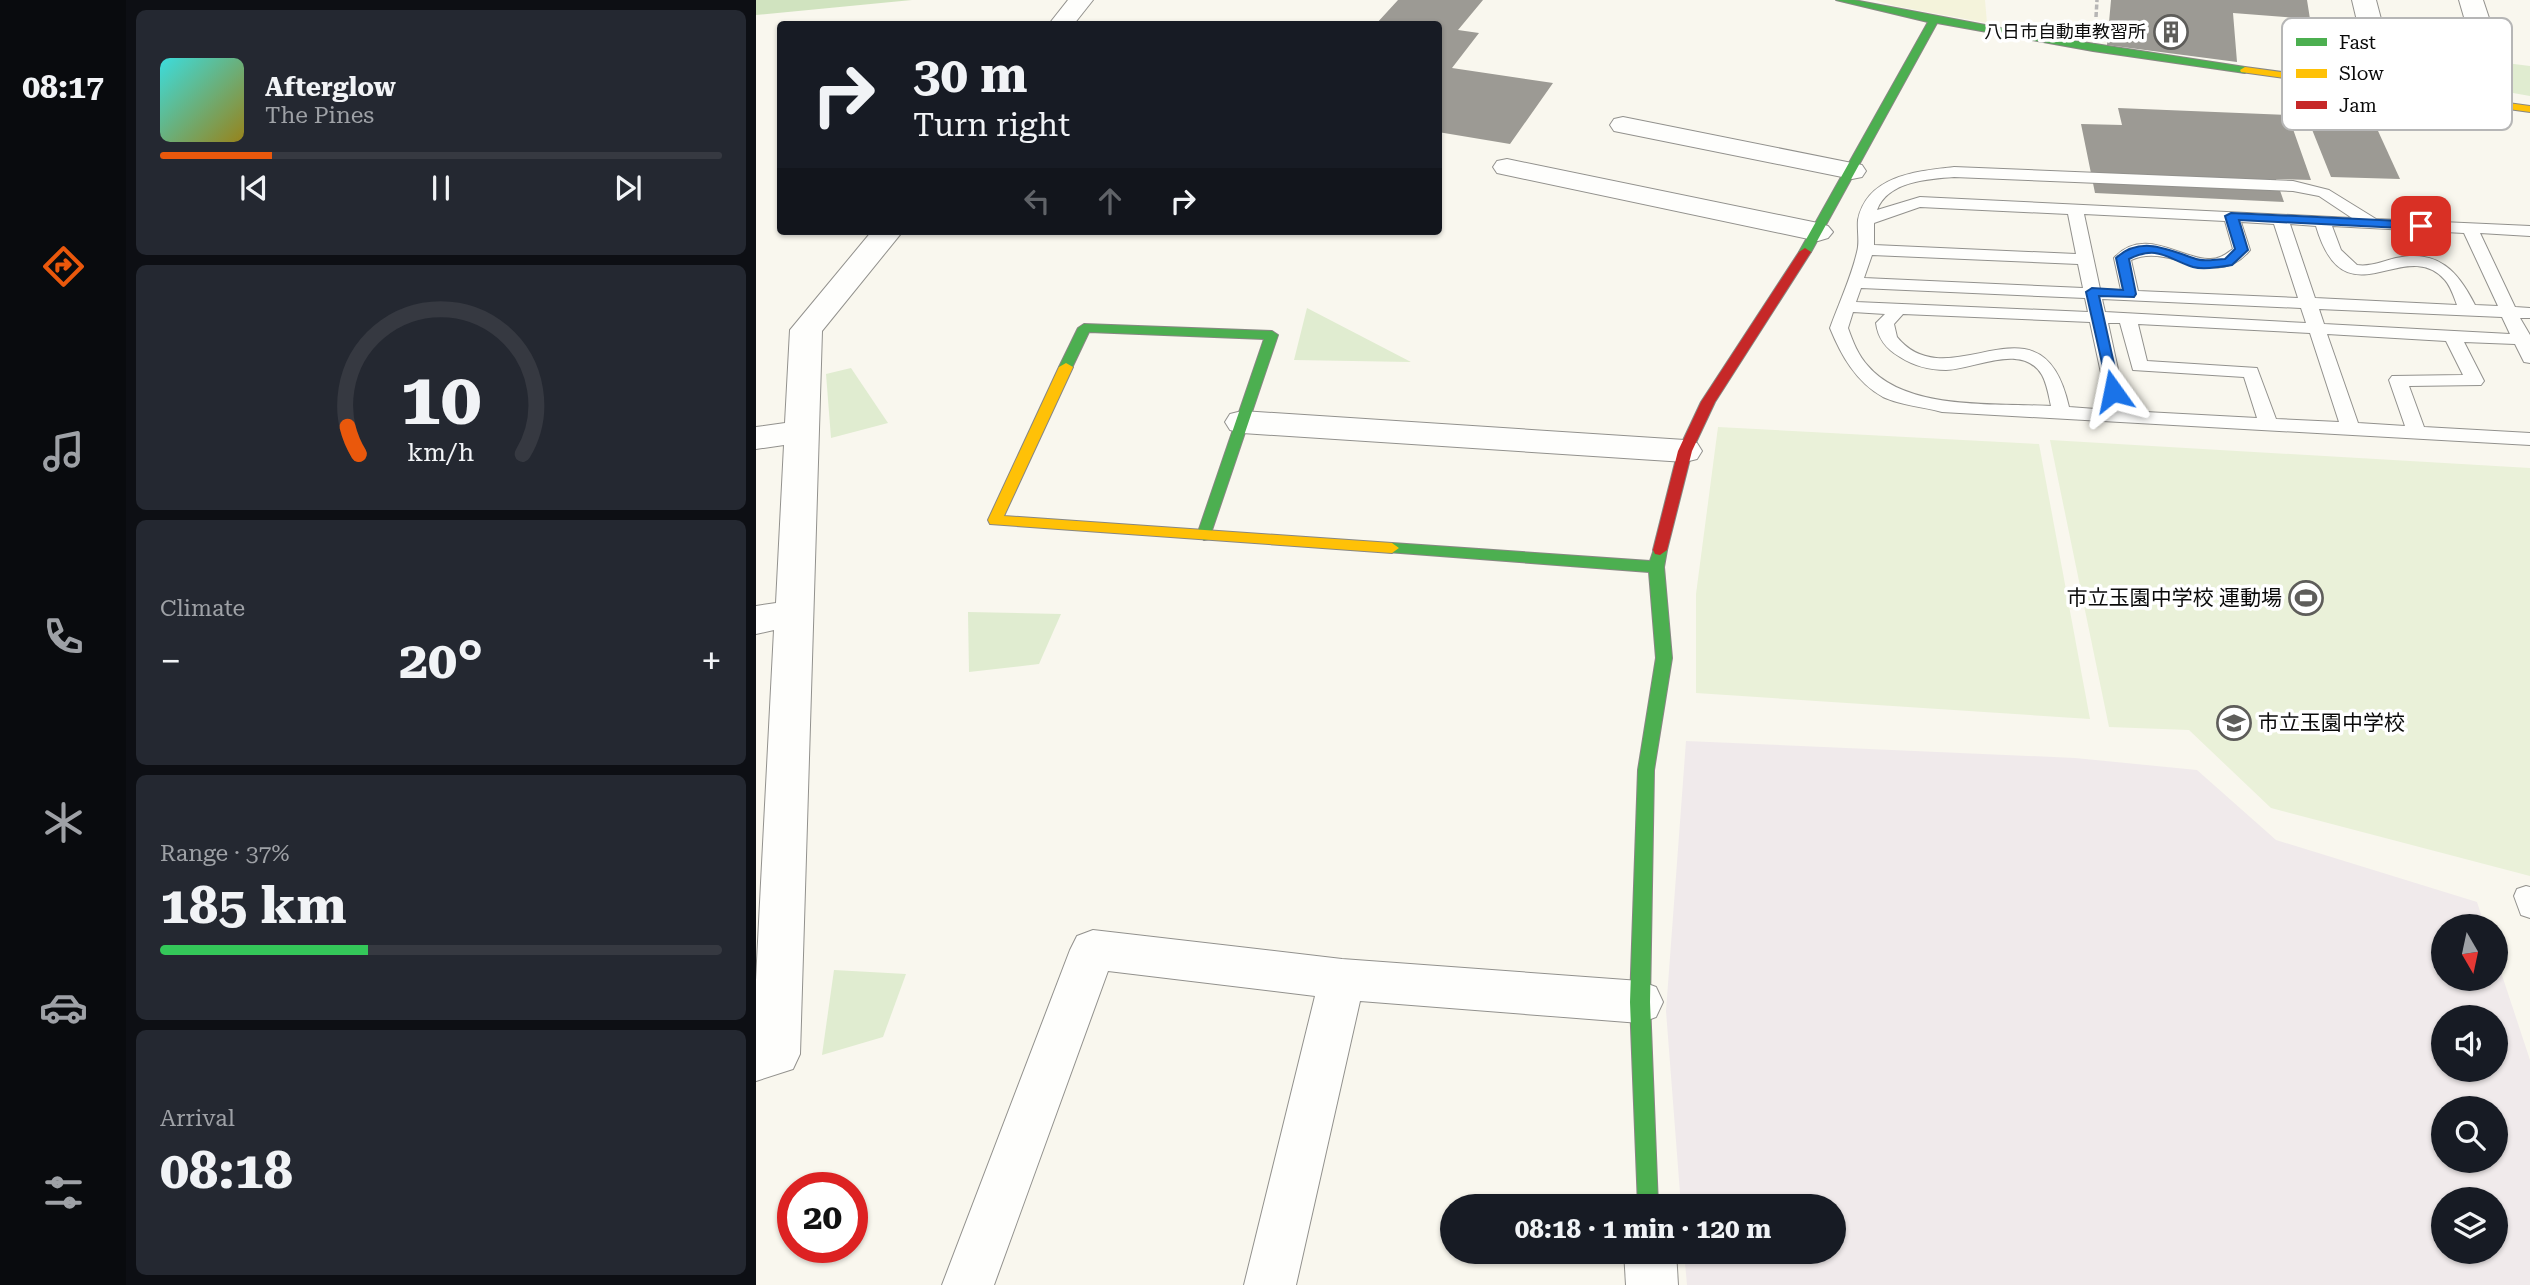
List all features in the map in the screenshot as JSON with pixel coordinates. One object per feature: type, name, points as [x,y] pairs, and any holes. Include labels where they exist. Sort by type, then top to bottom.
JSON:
[{"type":"street","points":[[1064,21],[1081,0]]},
{"type":"street","points":[[1841,0],[1933,21],[2094,49],[2282,74]]},
{"type":"street","points":[[2364,0],[2368,18]]},
{"type":"street","points":[[2471,0],[2477,18]]},
{"type":"street","points":[[1648,1194],[1640,1002],[1646,770],[1664,658],[1656,567],[1685,451],[1708,402],[1818,232],[1933,21]]},
{"type":"street","points":[[2512,106],[2530,109]]},
{"type":"street","points":[[1623,125],[1852,171]]},
{"type":"street","points":[[1507,167],[1818,232]]},
{"type":"street","points":[[756,1059],[776,1054],[806,330],[885,235]]},
{"type":"street","points":[[1204,535],[1272,335],[1084,328],[995,520],[1204,535],[1656,567]]},
{"type":"street","points":[[1242,422],[1685,451]]},
{"type":"street","points":[[756,438],[802,431]]},
{"type":"street","points":[[756,620],[794,613]]},
{"type":"street","points":[[968,1285],[1093,950],[1342,979],[1640,1002]]},
{"type":"street","points":[[1270,1285],[1342,979]]},
{"type":"street","points":[[1650,1264],[1651,1285]]},
{"type":"lane","points":[[2372,223],[2324,193],[2293,186],[1954,172],[1921,176],[1890,186],[1874,200],[1866,221],[1866,250],[1839,328],[1847,351],[1863,372],[1890,393],[1942,407],[2530,439]]},
{"type":"lane","points":[[1866,221],[1891,209],[1920,202],[2530,231]]},
{"type":"lane","points":[[2075,211],[2119,416]]},
{"type":"lane","points":[[2130,294],[2122,258],[2139,250],[2154,248],[2197,264],[2228,262],[2242,250],[2231,216]]},
{"type":"lane","points":[[2280,219],[2351,430]]},
{"type":"lane","points":[[2323,222],[2333,250],[2342,263],[2355,270],[2375,271],[2390,265],[2418,261],[2449,275],[2469,311]]},
{"type":"lane","points":[[2470,229],[2509,312],[2526,340],[2530,358]]},
{"type":"lane","points":[[1866,250],[2085,259]]},
{"type":"lane","points":[[1855,283],[2530,313]]},
{"type":"lane","points":[[1846,307],[2097,317],[2526,340]]},
{"type":"lane","points":[[1899,309],[1885,323],[1886,337],[1906,354],[1916,360],[1936,365],[1992,354],[2024,354],[2049,371],[2061,412]]},
{"type":"lane","points":[[2128,319],[2139,366],[2251,372],[2269,426]]},
{"type":"lane","points":[[2417,434],[2398,380],[2475,382],[2453,337]]},
{"type":"shaded area","points":[[1686,741],[2075,758],[2197,770],[2276,840],[2477,902],[2481,914],[2431,914],[2431,991],[2507,991],[2530,1060],[2530,1285],[1687,1285],[1685,1264],[1846,1264],[1846,1194],[1680,1194],[1666,1011]]},
{"type":"green space","points":[[756,0],[912,0],[756,15]]},
{"type":"green space","points":[[1875,0],[1985,0],[1987,23],[1895,6]]},
{"type":"green space","points":[[2512,64],[2530,66],[2530,96],[2513,93]]},
{"type":"green space","points":[[1307,308],[1411,362],[1294,360]]},
{"type":"green space","points":[[851,368],[888,423],[831,438],[826,374]]},
{"type":"green space","points":[[1718,427],[2039,444],[2090,719],[1696,693],[1696,594]]},
{"type":"green space","name":"市立玉園中学校 運動場","points":[[2050,440],[2530,468],[2530,876],[2271,808],[2189,730],[2109,727]]},
{"type":"green space","points":[[968,612],[1061,614],[1039,664],[969,672]]},
{"type":"green space","points":[[834,970],[906,974],[883,1037],[822,1055]]},
{"type":"building","points":[[1398,0],[1483,0],[1458,30],[1479,33],[1452,68],[1553,83],[1510,144],[1442,133],[1442,21],[1379,21]]},
{"type":"building","name":"八日市自動車教習所","points":[[2111,0],[2307,0],[2310,18],[2233,13],[2237,62],[2107,45]]},
{"type":"building","points":[[2118,108],[2282,115],[2282,130],[2293,130],[2311,180],[2276,179],[2284,202],[2095,193],[2081,124],[2122,125]]},
{"type":"building","points":[[2312,130],[2378,130],[2400,179],[2331,177]]},
{"type":"traffic: fast","points":[[1841,0],[1992,31],[2245,70]]},
{"type":"traffic: fast","points":[[1805,252],[1933,21]]},
{"type":"traffic: fast","points":[[1066,367],[1084,328],[1272,335],[1204,535]]},
{"type":"traffic: fast","points":[[1392,548],[1656,567]]},
{"type":"traffic: fast","points":[[1648,1194],[1640,1002],[1646,770],[1664,658],[1656,567],[1660,550]]},
{"type":"traffic: slow","points":[[2245,70],[2282,75]]},
{"type":"traffic: slow","points":[[2512,107],[2530,109]]},
{"type":"traffic: slow","points":[[1066,367],[995,520],[1392,548]]},
{"type":"traffic: jam","points":[[1660,550],[1685,451],[1708,402],[1805,252]]},
{"type":"place","name":"八日市自動車教習所","points":[[2171,32]]},
{"type":"place","name":"市立玉園中学校 運動場","points":[[2306,598]]},
{"type":"place","name":"市立玉園中学校","points":[[2234,723]]},
{"type":"route","points":[[2113,391],[2092,292],[2130,294],[2122,258],[2139,250],[2154,248],[2197,264],[2228,262],[2242,250],[2231,216],[2421,226]]}]
